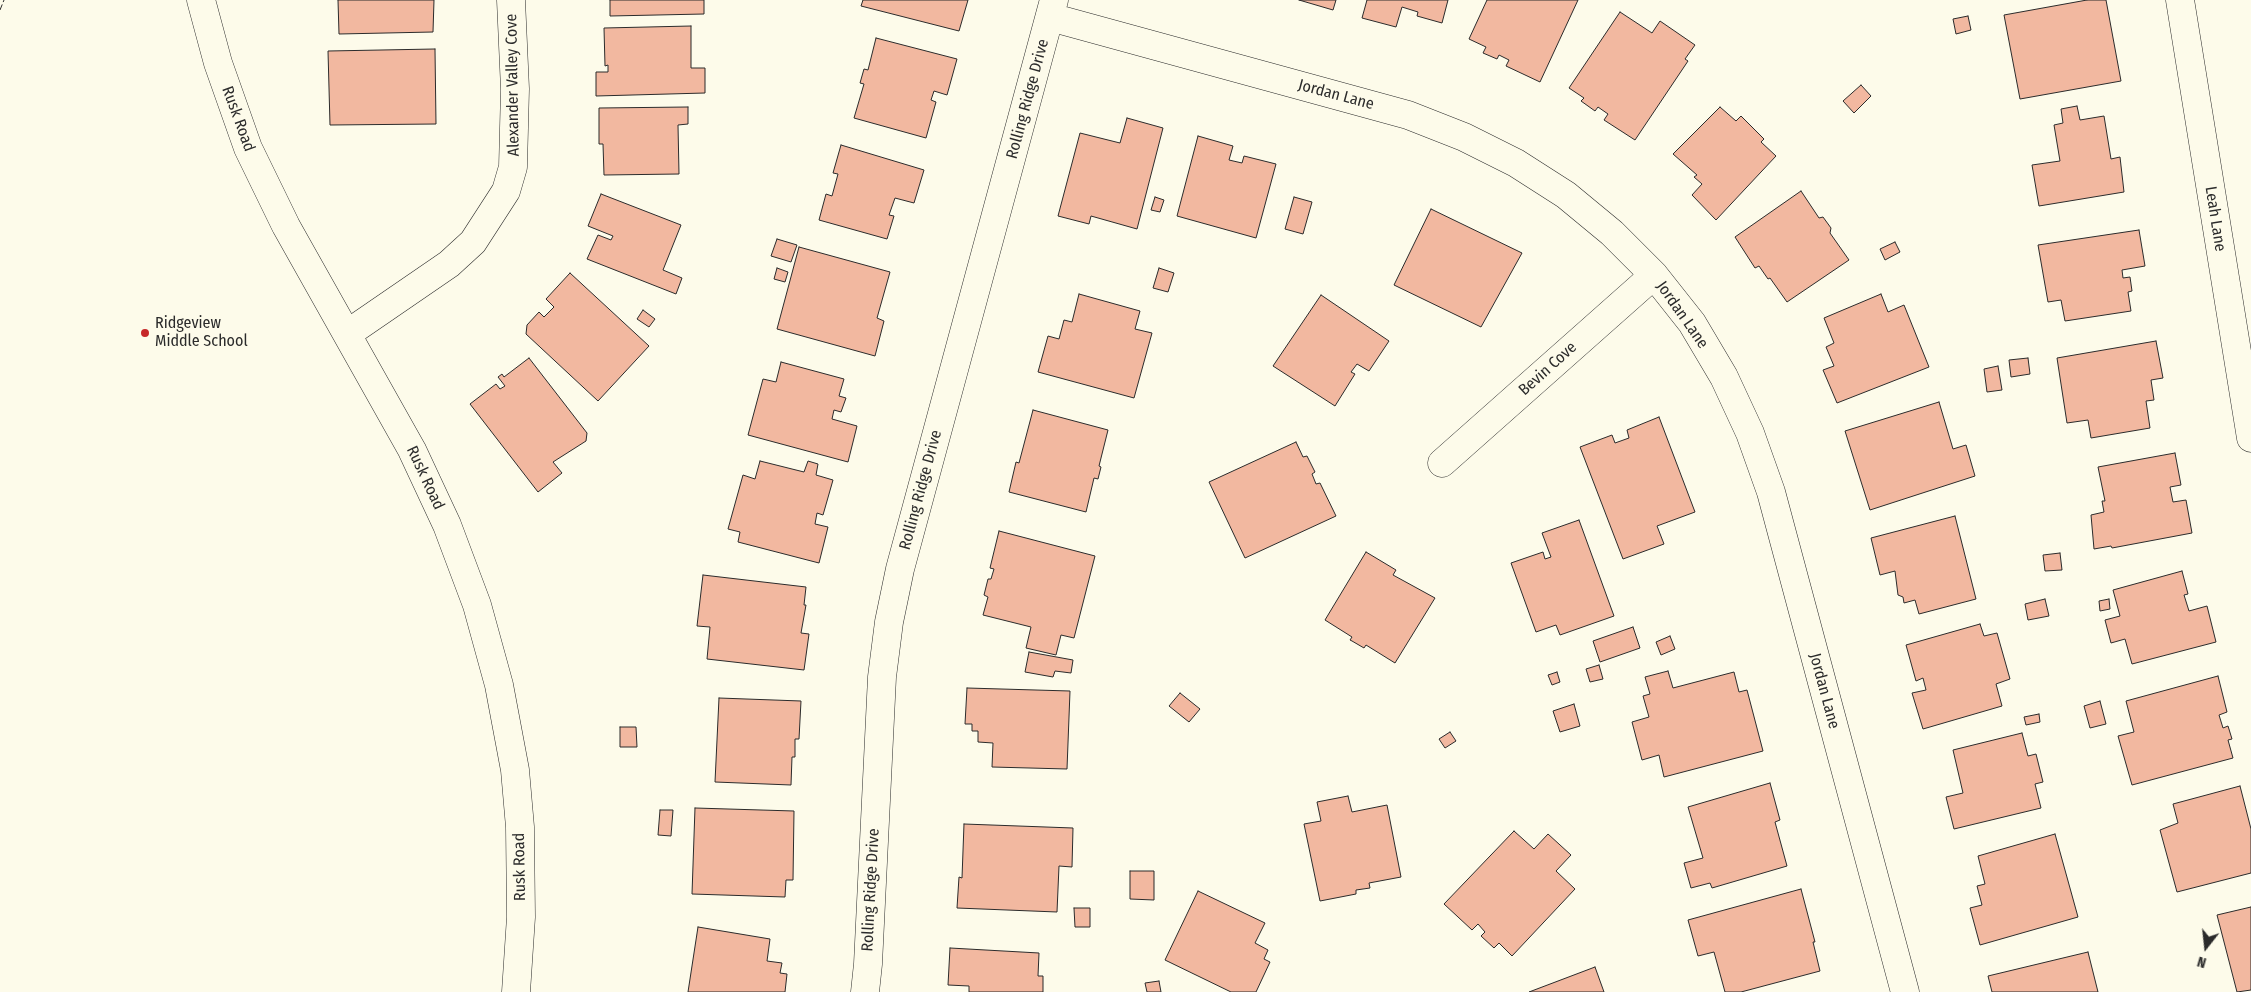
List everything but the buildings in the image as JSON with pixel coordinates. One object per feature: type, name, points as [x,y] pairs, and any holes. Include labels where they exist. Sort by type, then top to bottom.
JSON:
[{"type":"street","name":"Rusk Road","points":[[201,0],[218,63],[248,148],[286,226],[412,450],[447,525],[477,605],[499,685],[514,770],[520,827],[521,917],[516,992]]},
{"type":"street","name":"Alexander Valley Cove","points":[[347,334],[449,264],[473,242],[506,192],[513,167],[515,89],[512,0]]},
{"type":"street","name":"Leah Lane","points":[[2180,0],[2251,438]]},
{"type":"street","name":"Jordan Lane","points":[[1052,8],[1408,115],[1464,137],[1516,163],[1566,195],[1612,233],[1654,275],[1692,323],[1724,377],[1750,433],[1771,492],[1905,992]]},
{"type":"street","name":"Rolling Ridge Drive","points":[[864,992],[868,964],[882,677],[889,622],[900,569],[1052,8]]},
{"type":"street","name":"Bevin Cove","points":[[1442,464],[1654,275]]},
{"type":"fence","points":[[0,10],[4,0]]},
{"type":"place","name":"Ridgeview Middle School","points":[[145,333]]}]
